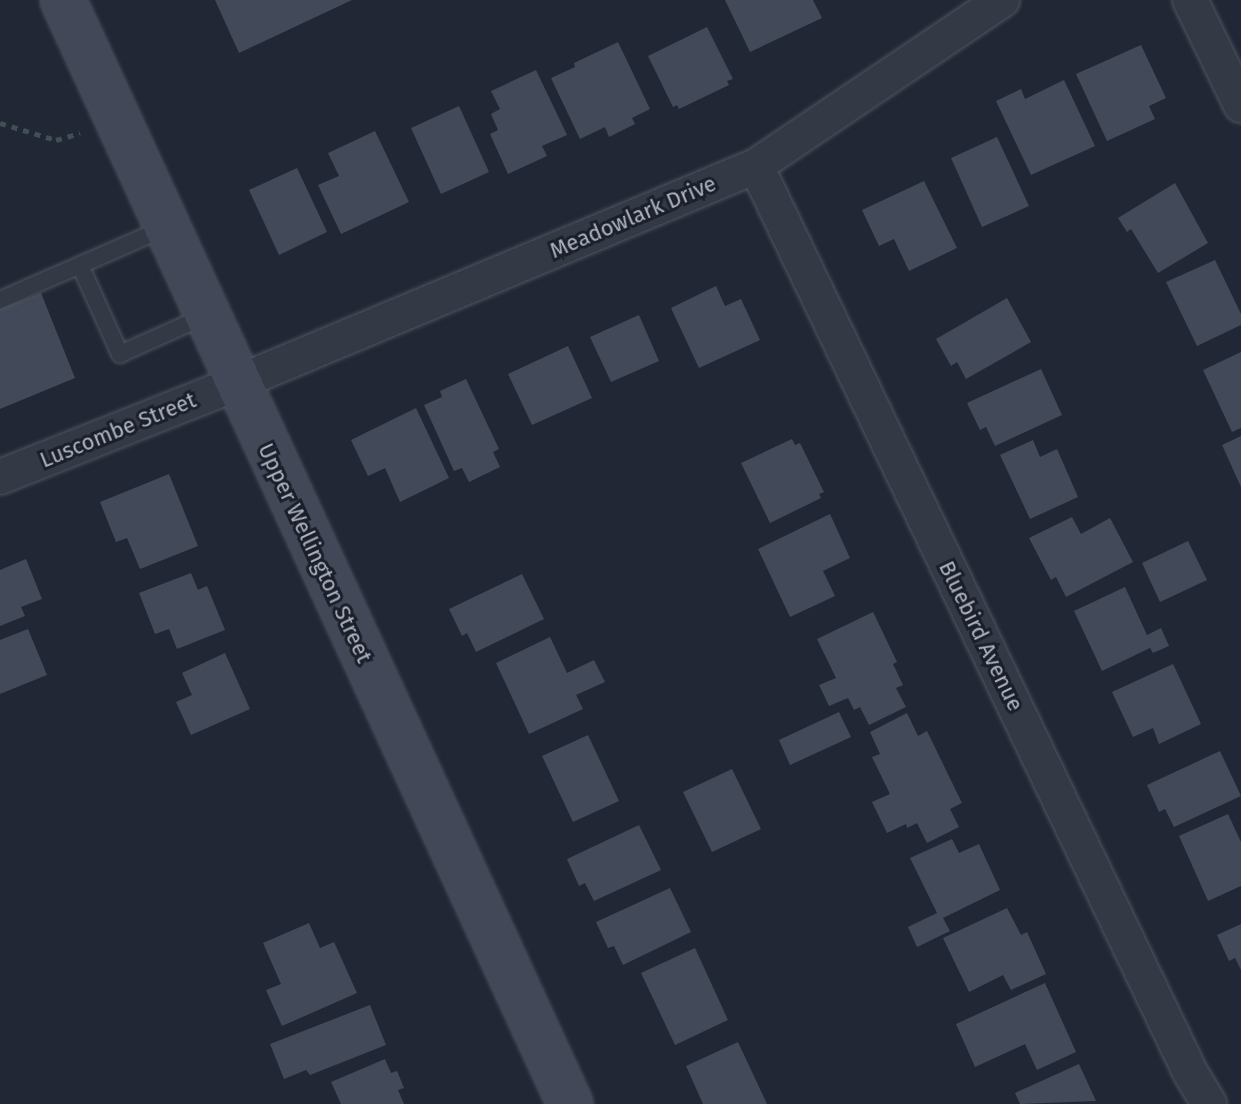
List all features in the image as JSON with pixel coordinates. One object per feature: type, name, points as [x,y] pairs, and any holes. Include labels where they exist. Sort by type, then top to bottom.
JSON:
[{"type":"main road","name":"Upper Wellington Street","points":[[63,0],[165,228],[570,1104]]},
{"type":"street","name":"Meadowlark Drive","points":[[237,383],[756,166],[1002,0]]},
{"type":"street","points":[[1190,0],[1241,105]]},
{"type":"street","name":"Bluebird Avenue","points":[[756,166],[1183,1058],[1209,1104]]},
{"type":"street","name":"Luscombe Street","points":[[0,477],[237,383]]},
{"type":"lane","points":[[0,300],[165,228]]},
{"type":"lane","points":[[80,265],[120,354],[207,316]]},
{"type":"path","points":[[0,123],[56,140],[118,121]]},
{"type":"building","points":[[215,0],[352,0],[239,53]]},
{"type":"building","points":[[725,0],[813,0],[822,18],[750,52]]},
{"type":"building","points":[[707,27],[733,79],[727,81],[729,85],[679,109],[677,105],[673,107],[648,56]]},
{"type":"building","points":[[618,42],[650,109],[632,118],[635,124],[609,137],[605,127],[580,139],[551,78]]},
{"type":"building","points":[[1141,45],[1166,98],[1149,106],[1155,119],[1107,141],[1076,74]]},
{"type":"building","points":[[536,70],[567,135],[542,146],[547,156],[508,174],[490,134],[498,130],[491,114],[500,109],[491,91]]},
{"type":"building","points":[[1064,80],[1095,146],[1031,175],[996,101],[1021,89],[1025,99]]},
{"type":"building","points":[[459,106],[489,172],[441,194],[411,128]]},
{"type":"building","points":[[375,131],[409,202],[341,234],[318,185],[339,176],[328,153]]},
{"type":"building","points":[[997,137],[1029,206],[982,227],[951,158]]},
{"type":"building","points":[[297,168],[327,232],[279,255],[249,190]]},
{"type":"building","points":[[924,181],[957,248],[909,271],[894,239],[879,246],[862,210]]},
{"type":"building","points":[[1175,183],[1208,243],[1158,273],[1131,229],[1127,232],[1118,218]]},
{"type":"building","points":[[1215,260],[1241,314],[1241,325],[1197,346],[1166,282]]},
{"type":"building","points":[[716,286],[725,306],[741,299],[760,340],[699,368],[671,308]]},
{"type":"building","points":[[41,293],[75,378],[0,409],[0,309]]},
{"type":"building","points":[[1007,298],[1031,342],[966,379],[957,362],[951,366],[936,339]]},
{"type":"building","points":[[639,315],[659,361],[611,382],[590,337]]},
{"type":"building","points":[[568,346],[592,398],[532,425],[508,374]]},
{"type":"building","points":[[1241,352],[1241,428],[1232,432],[1203,370]]},
{"type":"building","points":[[1041,369],[1062,415],[995,446],[986,427],[980,430],[967,403]]},
{"type":"building","points":[[466,379],[499,449],[493,452],[500,467],[469,482],[462,468],[454,471],[424,405],[442,397],[440,391]]},
{"type":"building","points":[[416,408],[449,478],[400,502],[385,468],[368,476],[351,440]]},
{"type":"building","points":[[1241,436],[1241,487],[1222,445]]},
{"type":"building","points":[[792,439],[795,445],[800,443],[824,492],[819,494],[821,498],[770,523],[741,463]]},
{"type":"building","points":[[1033,440],[1040,457],[1057,449],[1078,497],[1030,519],[1000,455]]},
{"type":"building","points":[[169,474],[198,546],[140,569],[127,538],[116,542],[100,502]]},
{"type":"building","points":[[830,514],[850,558],[823,571],[835,596],[790,617],[758,549]]},
{"type":"building","points":[[1072,517],[1081,534],[1110,518],[1133,562],[1066,597],[1056,577],[1051,580],[1029,538]]},
{"type":"building","points":[[1188,541],[1207,580],[1160,602],[1142,563]]},
{"type":"building","points":[[26,559],[42,599],[21,607],[25,616],[0,626],[0,570]]},
{"type":"building","points":[[191,573],[198,590],[207,586],[225,630],[177,649],[169,629],[155,634],[139,593]]},
{"type":"building","points":[[522,574],[544,619],[476,652],[467,633],[462,636],[449,609]]},
{"type":"building","points":[[1125,587],[1147,635],[1161,628],[1169,646],[1153,653],[1150,648],[1102,671],[1074,611]]},
{"type":"building","points":[[873,612],[897,662],[893,664],[903,685],[896,688],[906,707],[869,725],[860,707],[854,710],[848,698],[829,706],[819,685],[836,678],[817,639]]},
{"type":"building","points":[[28,629],[47,675],[0,694],[0,640]]},
{"type":"building","points":[[550,637],[567,673],[594,660],[605,682],[576,695],[583,709],[529,734],[496,663]]},
{"type":"building","points":[[225,653],[250,709],[191,735],[176,702],[192,695],[182,673]]},
{"type":"building","points":[[1173,664],[1201,724],[1159,744],[1153,728],[1133,737],[1112,692]]},
{"type":"building","points":[[839,712],[851,737],[790,765],[779,740]]},
{"type":"building","points":[[907,713],[918,736],[927,731],[962,803],[950,809],[959,827],[927,843],[917,823],[907,828],[906,824],[887,833],[872,802],[890,794],[872,757],[880,754],[870,732]]},
{"type":"building","points":[[588,735],[619,801],[573,822],[542,756]]},
{"type":"building","points":[[1220,751],[1241,796],[1174,827],[1165,809],[1159,812],[1147,785]]},
{"type":"building","points":[[732,769],[761,829],[712,852],[683,792]]},
{"type":"building","points":[[1228,814],[1241,842],[1241,886],[1208,901],[1179,836]]},
{"type":"building","points":[[639,825],[661,870],[594,901],[585,883],[579,886],[567,859]]},
{"type":"building","points":[[952,839],[959,853],[979,844],[1000,890],[943,918],[950,931],[917,947],[908,927],[937,913],[910,858]]},
{"type":"building","points":[[670,888],[691,932],[623,965],[614,946],[608,948],[596,922]]},
{"type":"building","points":[[1007,908],[1021,935],[1027,932],[1046,974],[1011,990],[1003,975],[969,992],[943,938]]},
{"type":"building","points":[[309,923],[320,948],[334,942],[357,993],[282,1026],[266,990],[281,984],[263,943]]},
{"type":"building","points":[[1241,924],[1241,970],[1235,958],[1229,961],[1217,935]]},
{"type":"building","points":[[695,948],[728,1020],[675,1045],[641,973]]},
{"type":"building","points":[[1045,983],[1076,1052],[1037,1070],[1025,1044],[975,1067],[956,1024]]},
{"type":"building","points":[[370,1005],[386,1045],[310,1075],[306,1070],[284,1079],[270,1044]]},
{"type":"building","points":[[738,1042],[767,1104],[703,1104],[686,1066]]},
{"type":"building","points":[[385,1059],[391,1073],[397,1071],[404,1088],[398,1090],[404,1104],[341,1104],[331,1082]]},
{"type":"building","points":[[1079,1064],[1096,1101],[1020,1104],[1015,1093]]}]
